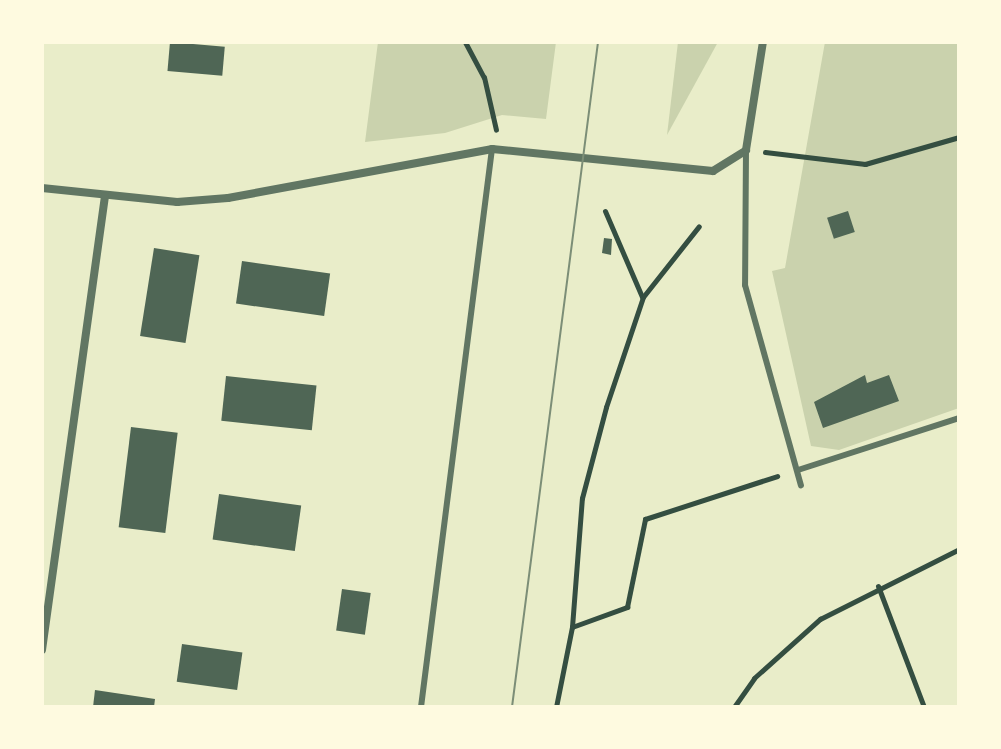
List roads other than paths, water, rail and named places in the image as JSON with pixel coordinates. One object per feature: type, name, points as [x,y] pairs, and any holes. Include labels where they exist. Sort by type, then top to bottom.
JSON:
[{"type":"street","points":[[42,188],[105,196],[228,198],[492,149],[676,171],[713,171],[746,150],[763,42]]},
{"type":"street","points":[[42,650],[46,595],[105,196]]},
{"type":"lane","points":[[421,707],[492,149]]},
{"type":"lane","points":[[746,150],[745,285],[801,485]]},
{"type":"lane","points":[[798,470],[959,418]]},
{"type":"tram line","points":[[512,707],[598,42]]}]
